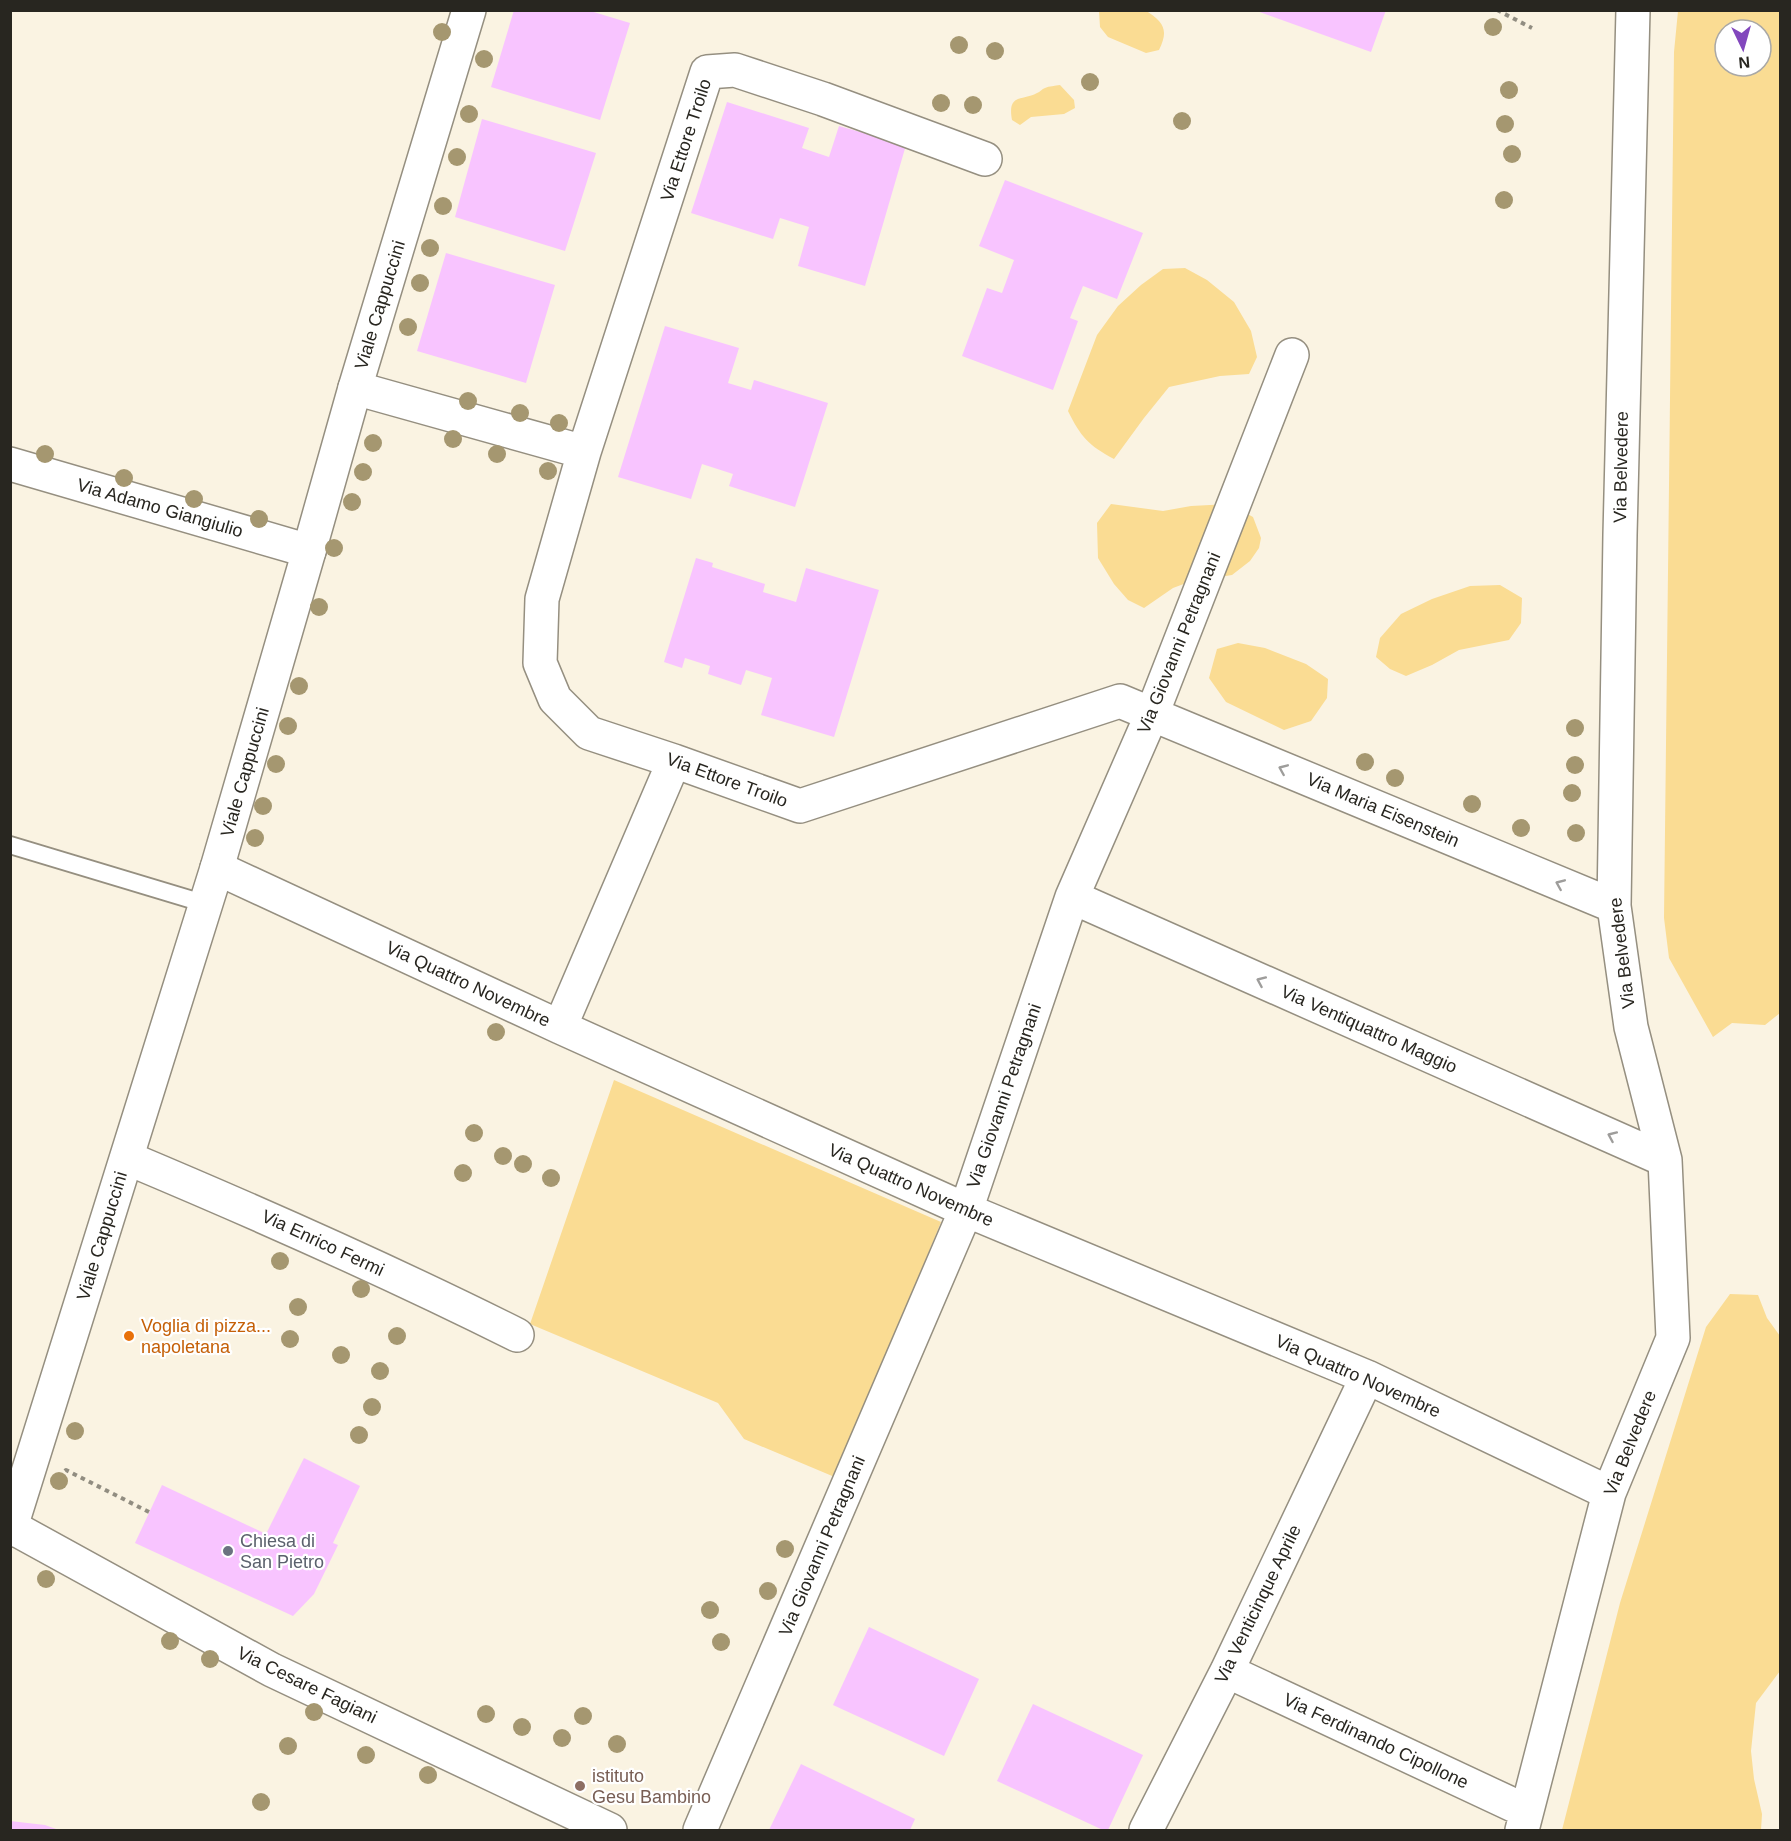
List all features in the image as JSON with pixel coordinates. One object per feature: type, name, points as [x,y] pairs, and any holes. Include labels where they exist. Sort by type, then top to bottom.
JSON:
[{"type":"street","name":"Viale Cappuccini","points":[[11,1527],[217,868],[355,388],[469,10]]},
{"type":"street","name":"Via Belvedere","points":[[1524,1821],[1609,1493],[1673,1338],[1665,1160],[1631,1027],[1614,906],[1620,535],[1633,10]]},
{"type":"street","name":"Via Ettore Troilo","points":[[985,159],[823,99],[735,70],[707,72],[584,452],[542,599],[540,663],[555,699],[589,733],[800,806],[1120,701],[1152,714]]},
{"type":"street","name":"Via Giovanni Petragnani","points":[[700,1830],[966,1210],[1072,897],[1152,714],[1292,355]]},
{"type":"street","points":[[355,388],[584,452]]},
{"type":"street","name":"Via Adamo Giangiulio","points":[[10,464],[309,551]]},
{"type":"street","name":"Via Maria Eisenstein","points":[[1152,714],[1614,906]]},
{"type":"street","points":[[561,1027],[674,761]]},
{"type":"street","name":"Via Quattro Novembre","points":[[217,868],[966,1210],[1367,1377],[1609,1493]]},
{"type":"street","name":"Via Ventiquattro Maggio","points":[[1072,897],[1665,1160]]},
{"type":"street","name":"Via Enrico Fermi","points":[[127,1158],[270,1219],[433,1293],[517,1335]]},
{"type":"street","name":"Via Venticinque Aprile","points":[[1146,1830],[1227,1671],[1367,1377]]},
{"type":"street","name":"Via Cesare Fagiani","points":[[11,1527],[272,1670],[610,1830]]},
{"type":"street","name":"Via Ferdinando Cipollone","points":[[1227,1671],[1524,1821]]},
{"type":"lane","points":[[10,845],[206,904]]},
{"type":"path","points":[[1497,10],[1532,28]]},
{"type":"path","points":[[62,1477],[66,1470],[149,1512]]},
{"type":"shaded area","points":[[1145,10],[1157,18],[1163,27],[1164,37],[1159,50],[1146,53],[1108,37],[1100,27],[1099,11]]},
{"type":"shaded area","points":[[1678,11],[1780,11],[1780,1013],[1765,1025],[1732,1023],[1713,1037],[1669,958],[1664,918],[1674,52]]},
{"type":"shaded area","points":[[1060,85],[1074,100],[1075,108],[1064,114],[1031,117],[1020,125],[1012,120],[1012,106],[1017,99],[1038,93],[1047,87]]},
{"type":"shaded area","points":[[1185,268],[1207,280],[1234,302],[1251,331],[1257,357],[1249,374],[1220,376],[1169,387],[1114,459],[1086,440],[1068,411],[1097,335],[1118,306],[1163,269]]},
{"type":"shaded area","points":[[1111,504],[1163,511],[1191,506],[1229,504],[1253,517],[1261,538],[1259,548],[1250,561],[1232,575],[1189,582],[1173,588],[1144,608],[1128,600],[1114,584],[1098,558],[1097,523]]},
{"type":"shaded area","points":[[1500,585],[1522,598],[1521,623],[1509,640],[1459,650],[1406,676],[1390,669],[1376,657],[1380,638],[1401,614],[1432,599],[1470,586]]},
{"type":"shaded area","points":[[1238,643],[1265,648],[1306,664],[1328,679],[1327,698],[1311,721],[1284,730],[1226,702],[1209,678],[1217,649]]},
{"type":"shaded area","points":[[614,1080],[941,1222],[837,1478],[744,1439],[718,1403],[530,1324]]},
{"type":"shaded area","points":[[1730,1294],[1758,1295],[1767,1318],[1780,1336],[1780,1671],[1756,1703],[1751,1751],[1754,1779],[1762,1814],[1761,1830],[1562,1830],[1620,1603],[1706,1327]]},
{"type":"building","points":[[514,10],[587,10],[630,23],[600,120],[491,87]]},
{"type":"building","points":[[1254,10],[1386,10],[1371,52]]},
{"type":"building","points":[[727,102],[809,128],[802,148],[829,157],[839,126],[906,145],[865,286],[798,266],[809,227],[780,218],[773,239],[691,213]]},
{"type":"building","points":[[482,119],[596,153],[565,251],[455,217]]},
{"type":"building","points":[[1005,180],[1143,233],[1117,299],[1083,286],[1070,318],[1078,321],[1053,390],[962,356],[987,288],[1002,293],[1014,260],[979,246]]},
{"type":"building","points":[[446,253],[555,285],[526,383],[417,351]]},
{"type":"building","points":[[665,326],[739,348],[728,383],[751,390],[754,380],[828,403],[795,507],[729,486],[733,474],[702,464],[691,499],[618,477]]},
{"type":"building","points":[[696,558],[713,563],[712,567],[765,584],[763,592],[796,602],[806,568],[879,590],[834,737],[761,715],[772,678],[746,670],[741,685],[708,674],[710,666],[685,658],[682,668],[664,662]]},
{"type":"building","name":"Chiesa di San Pietro","points":[[304,1458],[360,1486],[333,1543],[338,1545],[314,1594],[293,1616],[135,1543],[162,1485],[266,1534]]},
{"type":"building","points":[[869,1627],[979,1679],[944,1756],[833,1705]]},
{"type":"building","points":[[1033,1704],[1143,1755],[1108,1830],[1103,1830],[997,1781]]},
{"type":"building","points":[[801,1764],[915,1819],[910,1830],[769,1830]]},
{"type":"building","points":[[10,1821],[45,1825],[59,1830],[10,1830]]},
{"type":"place","name":"Voglia di pizza... napoletana","points":[[129,1336]]},
{"type":"place","name":"Chiesa di San Pietro","points":[[228,1551]]},
{"type":"place","name":"istituto Gesu Bambino","points":[[580,1786]]}]
